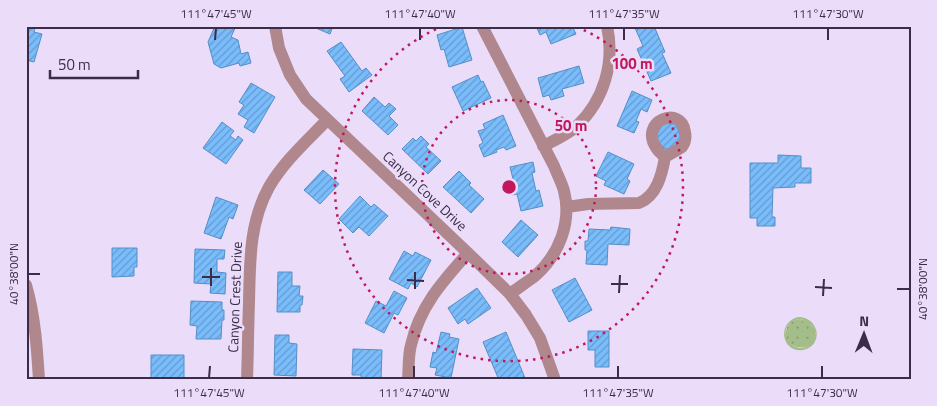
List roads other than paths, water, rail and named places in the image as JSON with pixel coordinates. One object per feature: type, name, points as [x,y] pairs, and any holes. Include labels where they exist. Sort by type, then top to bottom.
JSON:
[{"type":"street","name":"Canyon Cove Drive","points":[[276,26],[280,48],[290,75],[306,99],[510,294],[540,338],[555,380]]},
{"type":"street","points":[[482,26],[554,166],[564,190],[567,207],[562,237],[553,255],[536,275],[510,294]]},
{"type":"street","points":[[543,146],[576,127],[592,109],[606,77],[610,60],[607,26]]},
{"type":"street","name":"Canyon Crest Drive","points":[[247,380],[250,252],[258,212],[279,172],[327,120]]},
{"type":"street","points":[[567,207],[588,204],[639,203],[646,200],[661,177],[665,157]]},
{"type":"street","points":[[408,380],[410,346],[423,310],[432,295],[468,252]]},
{"type":"street","points":[[26,285],[32,304],[38,350],[39,380]]}]
